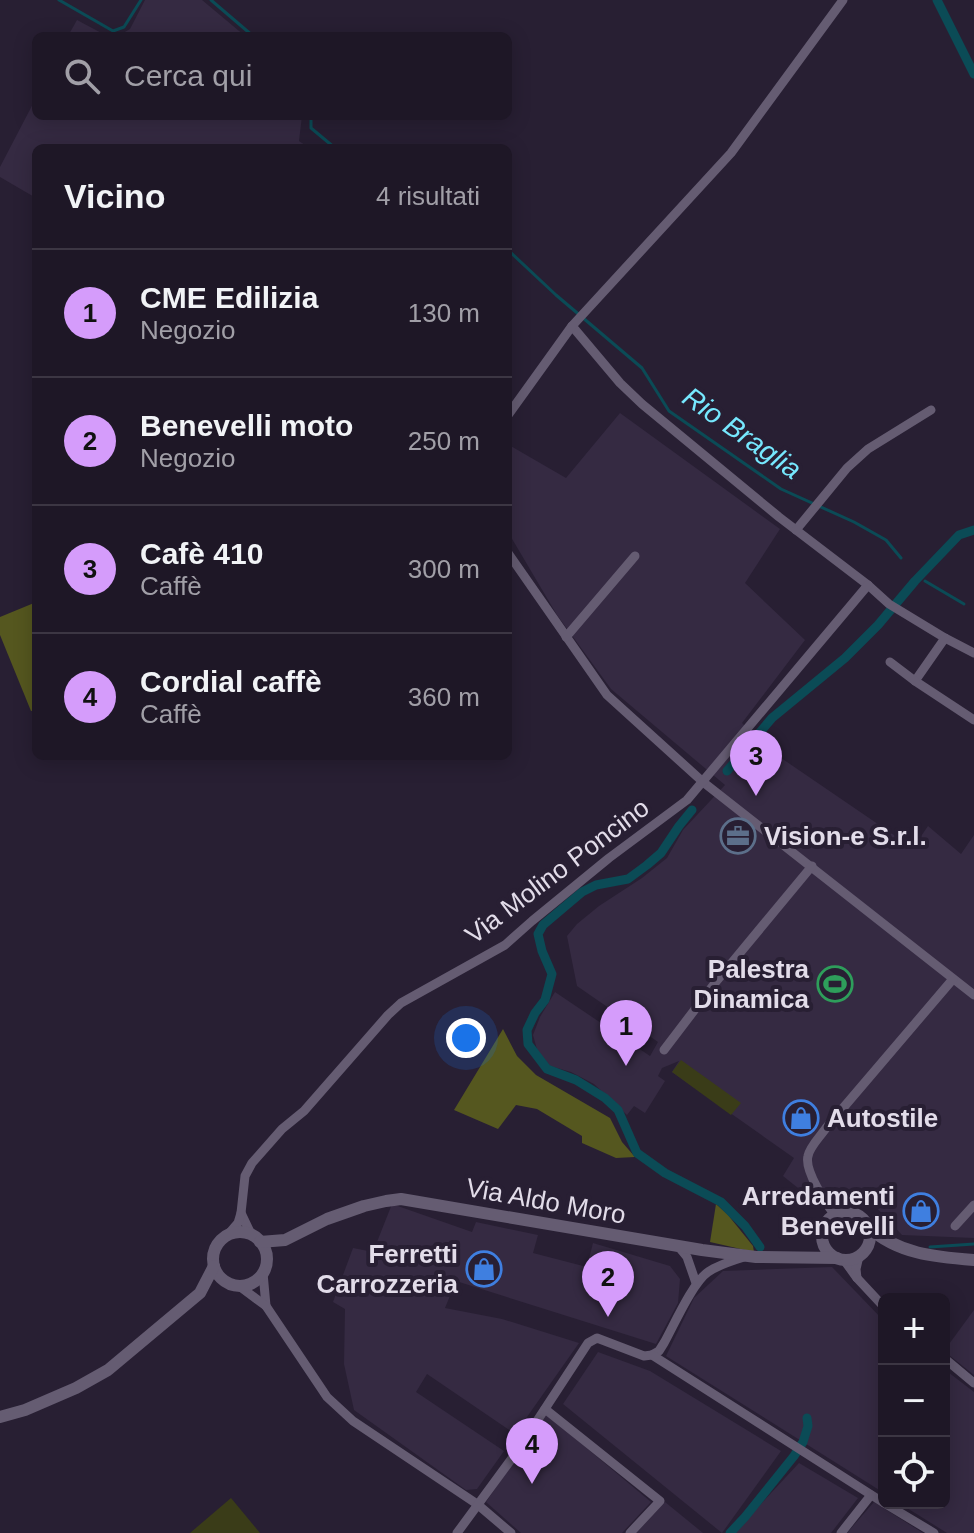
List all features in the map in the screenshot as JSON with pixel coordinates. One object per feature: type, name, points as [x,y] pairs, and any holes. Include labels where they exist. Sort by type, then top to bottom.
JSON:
[{"type":"main road","name":"Via Aldo Moro","points":[[264,1269],[285,1240],[327,1219],[364,1206],[401,1199],[678,1246],[752,1256],[840,1259]]},
{"type":"main road","points":[[903,1249],[876,1250],[851,1260],[840,1259],[827,1250],[822,1235],[824,1227],[835,1215],[850,1212],[858,1215],[879,1237],[903,1249],[920,1255],[974,1260]]},
{"type":"main road","points":[[861,1255],[869,1242],[868,1227]]},
{"type":"main road","points":[[0,1417],[76,1388],[108,1370],[200,1293],[214,1266],[214,1253],[221,1241],[239,1233],[256,1239],[265,1251],[264,1269],[253,1283],[200,1293]]},
{"type":"main road","name":"Via Aldo Moro","points":[[256,1239],[285,1240]]},
{"type":"main road","points":[[806,1257],[823,1243]]},
{"type":"main road","points":[[214,1266],[222,1279],[235,1285]]},
{"type":"street","points":[[512,409],[577,320],[731,153],[843,0]]},
{"type":"street","points":[[577,320],[612,374],[642,404],[894,607],[974,653]]},
{"type":"street","points":[[796,530],[847,468],[868,449],[931,410]]},
{"type":"street","points":[[566,637],[635,556]]},
{"type":"street","points":[[512,559],[607,695],[703,782],[974,995]]},
{"type":"street","name":"Via Molino Poncino","points":[[226,1237],[238,1223],[245,1176],[252,1163],[282,1129],[304,1111],[388,1015],[401,1003],[505,945],[609,858],[687,800],[868,585]]},
{"type":"street","points":[[915,681],[945,638]]},
{"type":"street","points":[[890,662],[974,720]]},
{"type":"street","points":[[664,1050],[812,866]]},
{"type":"street","points":[[835,1215],[826,1205],[807,1165],[808,1155],[831,1123],[953,979]]},
{"type":"street","points":[[955,1226],[974,1205]]},
{"type":"street","points":[[241,1213],[256,1239]]},
{"type":"street","points":[[678,1246],[687,1257],[696,1283]]},
{"type":"street","points":[[857,1278],[856,1269],[861,1255]]},
{"type":"street","points":[[457,1533],[588,1343],[597,1338],[644,1356],[652,1355],[659,1351],[696,1283],[706,1273],[752,1256]]},
{"type":"street","points":[[840,1259],[878,1301]]},
{"type":"street","points":[[264,1269],[266,1306]]},
{"type":"street","points":[[235,1285],[266,1306],[339,1410],[477,1504],[511,1533]]},
{"type":"street","points":[[652,1355],[878,1499]]},
{"type":"street","points":[[950,1363],[974,1383]]},
{"type":"street","points":[[545,1409],[660,1501],[630,1533]]},
{"type":"street","points":[[841,1533],[871,1495]]},
{"type":"street","points":[[894,1509],[934,1533]]},
{"type":"shaded area","points":[[145,0],[202,0],[240,32],[125,32],[130,29]]},
{"type":"shaded area","points":[[77,20],[100,32],[70,32]]},
{"type":"shaded area","points":[[32,106],[32,120],[302,120],[299,141],[303,144],[32,144],[32,196],[0,177],[0,167]]},
{"type":"shaded area","points":[[620,413],[780,529],[745,583],[805,640],[742,723],[768,749],[913,848],[928,826],[961,854],[974,835],[974,1238],[902,1235],[875,1206],[808,1196],[783,1176],[794,1158],[672,1072],[679,1061],[662,1068],[658,1076],[665,1081],[645,1113],[634,1106],[627,1115],[594,1084],[550,1066],[538,1053],[533,1035],[555,992],[650,1056],[658,1042],[577,986],[567,936],[599,906],[667,858],[683,830],[725,785],[611,689],[557,615],[512,539],[512,447],[566,478]]},
{"type":"shaded area","points":[[32,604],[32,711],[0,635],[0,617]]},
{"type":"shaded area","points":[[503,1029],[517,1056],[536,1075],[610,1118],[622,1142],[635,1157],[616,1158],[582,1143],[582,1136],[537,1109],[516,1105],[498,1129],[454,1110]]},
{"type":"shaded area","points":[[392,1204],[472,1232],[476,1222],[538,1235],[533,1253],[587,1267],[593,1243],[670,1266],[680,1279],[678,1303],[656,1344],[456,1281],[445,1308],[502,1319],[579,1343],[515,1434],[427,1374],[416,1392],[504,1451],[477,1489],[466,1490],[354,1410],[344,1364],[345,1309],[333,1302],[353,1248],[373,1252]]},
{"type":"shaded area","points":[[716,1204],[753,1246],[754,1252],[710,1242]]},
{"type":"shaded area","points":[[832,1267],[878,1315],[878,1489],[666,1356],[694,1298],[723,1271]]},
{"type":"shaded area","points":[[974,1310],[974,1375],[950,1356],[950,1343]]},
{"type":"shaded area","points":[[598,1352],[650,1371],[781,1451],[722,1533],[563,1404]]},
{"type":"shaded area","points":[[950,1374],[974,1392],[974,1533],[947,1533],[909,1509],[950,1509]]},
{"type":"shaded area","points":[[546,1414],[651,1502],[622,1533],[521,1533],[486,1502]]},
{"type":"shaded area","points":[[799,1463],[858,1498],[831,1533],[734,1533]]},
{"type":"shaded area","points":[[665,1502],[703,1533],[636,1533]]},
{"type":"shaded area","points":[[874,1502],[878,1509],[885,1509],[923,1533],[847,1533]]},
{"type":"green space","points":[[681,1060],[741,1103],[731,1115],[672,1072]]},
{"type":"green space","points":[[231,1498],[260,1533],[190,1533]]},
{"type":"waterway","name":"Rio Braglia","points":[[59,0],[113,31],[124,27],[141,0]]},
{"type":"waterway","name":"Rio Braglia","points":[[211,0],[248,32]]},
{"type":"waterway","points":[[937,0],[974,74]]},
{"type":"waterway","name":"Rio Braglia","points":[[311,120],[311,128],[330,144]]},
{"type":"waterway","name":"Rio Braglia","points":[[512,254],[642,368],[669,411],[781,489],[886,540],[901,558]]},
{"type":"waterway","points":[[727,771],[772,718],[845,658],[878,625],[959,535],[974,530]]},
{"type":"waterway","name":"Rio Braglia","points":[[925,581],[964,604]]},
{"type":"waterway","points":[[692,810],[661,853],[647,865],[628,879],[596,885],[582,892],[543,925],[538,934],[552,974],[545,1000],[527,1030],[528,1044],[547,1069],[576,1080],[618,1110],[637,1153],[665,1173],[721,1202],[745,1226],[760,1247]]},
{"type":"waterway","points":[[930,1247],[974,1244]]},
{"type":"waterway","points":[[730,1533],[794,1456],[803,1442],[807,1418]]},
{"type":"place","name":"Cafè 410","points":[[756,796]]},
{"type":"place","name":"Vision-e S.r.l.","points":[[738,836]]},
{"type":"place","name":"Palestra Dinamica","points":[[835,984]]},
{"type":"place","name":"CME Edilizia","points":[[626,1066]]},
{"type":"place","name":"Autostile","points":[[801,1118]]},
{"type":"place","name":"Arredamenti Benevelli","points":[[921,1211]]},
{"type":"place","name":"Ferretti Carrozzeria","points":[[484,1269]]},
{"type":"place","name":"Benevelli moto","points":[[608,1317]]},
{"type":"place","name":"Cordial caffè","points":[[532,1484]]}]
